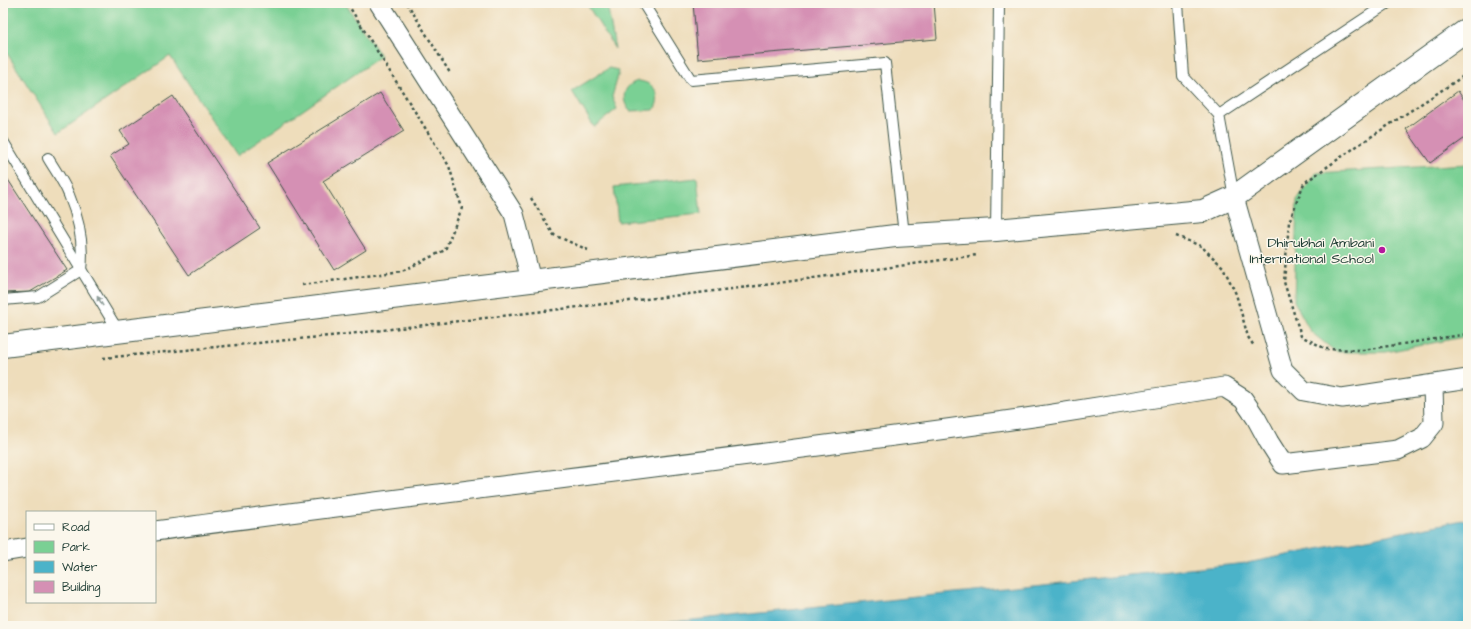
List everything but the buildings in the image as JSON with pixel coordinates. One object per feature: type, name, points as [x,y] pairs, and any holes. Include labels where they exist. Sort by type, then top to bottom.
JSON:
[{"type":"street","points":[[379,3],[514,214],[531,280]]},
{"type":"street","points":[[3,346],[904,235],[996,230],[1203,211],[1234,196],[1468,29]]},
{"type":"street","points":[[1234,196],[1283,370],[1304,391],[1342,398],[1468,379]]},
{"type":"street","points":[[156,531],[335,506],[732,458],[1048,415],[1224,386],[1243,399],[1256,418],[1268,442],[1283,464],[1398,450],[1422,438],[1434,423],[1433,385]]},
{"type":"street","points":[[3,552],[26,548]]},
{"type":"lane","points":[[643,3],[691,80],[885,63],[904,235]]},
{"type":"lane","points":[[996,230],[999,3]]},
{"type":"lane","points":[[1178,3],[1183,76],[1219,115],[1234,196]]},
{"type":"lane","points":[[1219,115],[1388,3]]},
{"type":"lane","points":[[3,141],[118,332]]},
{"type":"lane","points":[[3,300],[38,297],[81,270],[83,257],[80,229],[69,194],[48,158]]},
{"type":"path","points":[[295,286],[402,271],[445,250],[462,208],[449,166],[347,3]]},
{"type":"path","points":[[407,3],[451,73]]},
{"type":"path","points":[[1468,73],[1304,183],[1289,222],[1284,282],[1301,336],[1326,349],[1363,350],[1468,334]]},
{"type":"path","points":[[530,196],[554,235],[587,251],[595,250]]},
{"type":"path","points":[[1170,234],[1201,246],[1223,267],[1236,294],[1248,337],[1255,348]]},
{"type":"path","points":[[99,358],[348,334],[749,286],[982,254]]},
{"type":"green space","points":[[3,3],[345,3],[381,56],[237,156],[170,56],[58,133],[3,47]]},
{"type":"green space","points":[[586,3],[607,3],[615,49]]},
{"type":"green space","points":[[609,68],[618,70],[618,76],[612,97],[617,109],[594,127],[572,91]]},
{"type":"green space","points":[[638,81],[649,84],[655,90],[658,99],[654,110],[630,111],[627,107],[624,98],[626,89]]},
{"type":"green space","name":"Dhirubhai Ambani International School","points":[[1468,164],[1468,336],[1386,352],[1336,352],[1311,332],[1294,301],[1297,200],[1316,173]]},
{"type":"green space","points":[[697,178],[701,214],[618,222],[614,187]]},
{"type":"water","points":[[1468,519],[1468,626],[634,626],[1247,563]]},
{"type":"place","name":"Dhirubhai Ambani International School","points":[[1382,250]]}]
